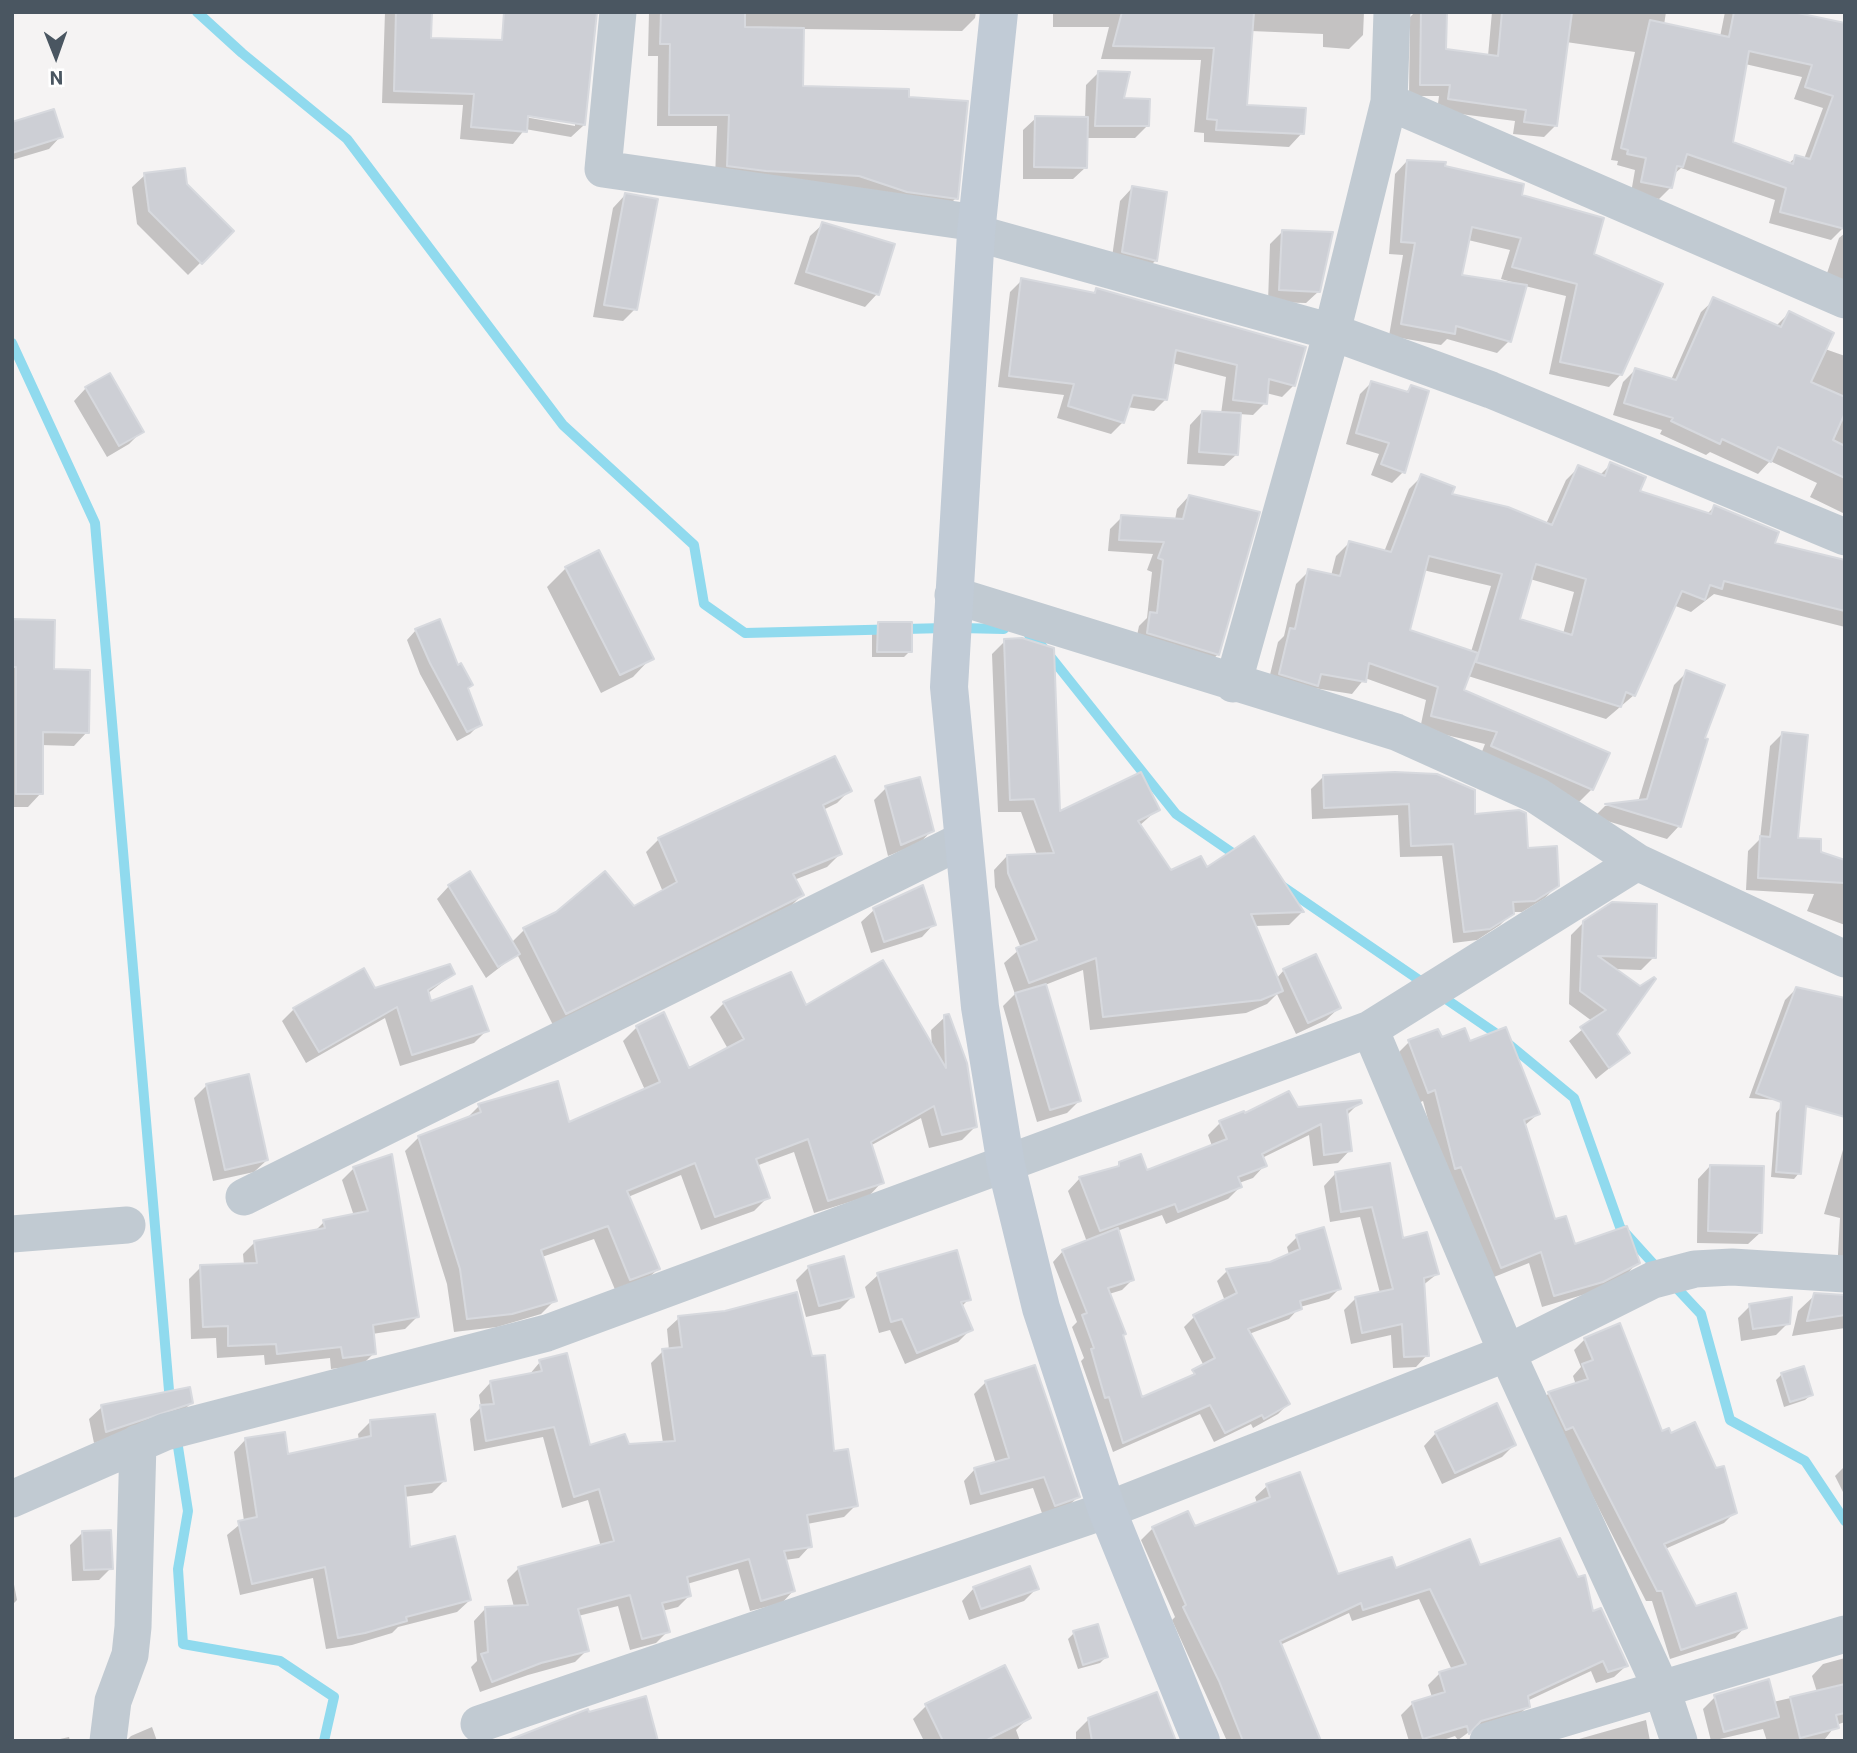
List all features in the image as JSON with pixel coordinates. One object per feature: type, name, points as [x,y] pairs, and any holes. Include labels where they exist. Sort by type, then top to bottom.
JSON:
[{"type":"street","points":[[618,12],[603,169],[976,228],[1332,332],[1491,390],[1845,537]]},
{"type":"street","points":[[999,12],[976,228],[949,687],[979,1007],[1006,1165],[1041,1308],[1107,1510],[1201,1741]]},
{"type":"street","points":[[1233,684],[1332,332],[1389,102],[1392,12]]},
{"type":"street","points":[[1389,102],[1845,300]]},
{"type":"street","points":[[953,595],[1233,684],[1396,732],[1536,795],[1637,862],[1845,959]]},
{"type":"street","points":[[244,1197],[963,840]]},
{"type":"street","points":[[12,1499],[152,1438],[208,1419],[547,1334],[1370,1029],[1637,862]]},
{"type":"street","points":[[1370,1029],[1507,1353],[1661,1690],[1679,1741]]},
{"type":"street","points":[[12,1234],[127,1225]]},
{"type":"street","points":[[479,1724],[1107,1510],[1507,1353],[1653,1280],[1695,1269],[1732,1267],[1845,1274]]},
{"type":"street","points":[[108,1741],[113,1701],[130,1655],[152,1438]]},
{"type":"street","points":[[1488,1741],[1845,1634]]},
{"type":"building","points":[[396,12],[432,12],[431,38],[502,40],[504,12],[597,12],[585,125],[528,116],[527,132],[471,127],[474,94],[394,91]]},
{"type":"building","points":[[661,12],[745,12],[745,27],[804,28],[803,86],[909,89],[909,97],[968,101],[958,199],[907,192],[859,176],[727,166],[729,115],[669,115],[670,44],[660,44]]},
{"type":"building","points":[[1122,12],[1254,12],[1247,105],[1306,108],[1304,134],[1216,130],[1217,120],[1207,119],[1214,48],[1113,46]]},
{"type":"building","points":[[1421,12],[1447,12],[1446,49],[1498,56],[1502,12],[1572,12],[1557,126],[1524,122],[1526,110],[1448,99],[1450,85],[1420,85]]},
{"type":"building","points":[[1734,12],[1793,12],[1845,23],[1845,229],[1780,212],[1786,188],[1687,154],[1683,167],[1677,166],[1672,188],[1641,182],[1646,158],[1627,154],[1628,150],[1621,148],[1650,20],[1729,37]],"holes":[[[1749,51],[1812,65],[1805,87],[1833,96],[1810,159],[1795,155],[1793,164],[1733,142]]]},
{"type":"building","points":[[1098,71],[1130,72],[1124,98],[1150,99],[1149,126],[1095,126]]},
{"type":"building","points":[[54,109],[63,137],[12,153],[12,122]]},
{"type":"building","points":[[1035,116],[1088,117],[1087,168],[1034,167]]},
{"type":"building","points":[[1407,160],[1446,162],[1445,166],[1524,184],[1522,195],[1604,218],[1594,254],[1663,284],[1622,375],[1560,362],[1577,284],[1512,267],[1521,238],[1472,227],[1462,275],[1527,285],[1511,342],[1456,326],[1455,334],[1401,324],[1415,243],[1401,242]]},
{"type":"building","points":[[185,168],[187,184],[234,231],[202,264],[149,211],[144,173]]},
{"type":"building","points":[[1132,186],[1167,192],[1157,261],[1122,252]]},
{"type":"building","points":[[625,193],[658,199],[637,310],[604,305]]},
{"type":"building","points":[[822,222],[895,244],[879,295],[806,272]]},
{"type":"building","points":[[1282,230],[1333,232],[1320,292],[1279,290]]},
{"type":"building","points":[[1021,278],[1095,293],[1096,288],[1306,347],[1295,386],[1269,379],[1267,404],[1233,400],[1237,365],[1176,350],[1167,400],[1133,395],[1124,423],[1068,406],[1074,384],[1009,376]]},
{"type":"building","points":[[1713,297],[1781,327],[1789,311],[1834,333],[1811,382],[1845,397],[1845,413],[1833,440],[1845,446],[1845,478],[1778,447],[1771,462],[1722,439],[1720,444],[1671,421],[1673,418],[1624,403],[1635,368],[1676,380]]},
{"type":"building","points":[[110,373],[144,432],[119,446],[85,387]]},
{"type":"building","points":[[1371,381],[1408,392],[1411,385],[1429,391],[1405,473],[1381,464],[1389,443],[1356,433]]},
{"type":"building","points":[[1202,411],[1241,413],[1238,455],[1199,452]]},
{"type":"building","points":[[1610,462],[1646,477],[1640,491],[1711,514],[1714,505],[1779,532],[1775,543],[1845,560],[1845,611],[1724,581],[1722,589],[1710,585],[1705,600],[1682,591],[1635,696],[1626,692],[1621,707],[1476,662],[1502,574],[1429,556],[1410,630],[1478,653],[1464,690],[1610,753],[1593,790],[1491,746],[1497,732],[1431,716],[1438,687],[1369,663],[1366,682],[1321,674],[1318,686],[1279,674],[1290,628],[1295,629],[1308,569],[1340,576],[1349,541],[1391,552],[1421,474],[1455,487],[1452,494],[1508,507],[1552,525],[1578,465],[1605,476]],"holes":[[[1536,564],[1586,579],[1572,635],[1520,619]]]},
{"type":"building","points":[[1189,495],[1260,512],[1219,655],[1147,633],[1150,612],[1157,613],[1163,560],[1158,558],[1164,542],[1119,540],[1121,515],[1183,519]]},
{"type":"building","points":[[599,550],[654,659],[620,675],[565,567]]},
{"type":"building","points":[[12,619],[55,620],[54,669],[90,670],[89,733],[43,732],[43,794],[16,794],[16,667],[12,667]]},
{"type":"building","points":[[440,619],[458,665],[461,663],[473,685],[468,688],[482,725],[467,732],[415,629]]},
{"type":"building","points":[[878,622],[912,622],[912,652],[877,652]]},
{"type":"building","points":[[1022,638],[1054,648],[1060,811],[1141,772],[1160,810],[1138,821],[1171,870],[1201,856],[1207,867],[1254,836],[1304,912],[1251,914],[1283,991],[1261,1000],[1103,1017],[1096,958],[1029,983],[1016,948],[1037,940],[1008,873],[1007,855],[1054,853],[1034,799],[1010,800],[1004,639]]},
{"type":"building","points":[[1686,670],[1725,685],[1705,738],[1708,739],[1681,827],[1605,804],[1647,799]]},
{"type":"building","points":[[1782,732],[1808,735],[1798,838],[1821,839],[1821,852],[1845,860],[1845,883],[1758,878],[1760,836],[1770,837]]},
{"type":"building","points":[[835,756],[852,791],[823,805],[842,854],[793,874],[804,895],[566,1014],[523,928],[556,912],[605,871],[634,906],[677,882],[658,838]]},
{"type":"building","points":[[1395,772],[1437,774],[1475,790],[1475,814],[1519,810],[1526,813],[1528,848],[1557,846],[1559,886],[1535,901],[1513,902],[1514,914],[1490,929],[1464,932],[1453,844],[1411,846],[1409,804],[1324,808],[1323,775]]},
{"type":"building","points":[[920,777],[934,831],[901,845],[885,786]]},
{"type":"building","points":[[470,871],[520,954],[498,967],[448,885]]},
{"type":"building","points":[[923,885],[936,925],[884,942],[873,908]]},
{"type":"building","points":[[1612,902],[1657,904],[1656,958],[1598,956],[1640,986],[1654,977],[1656,979],[1617,1034],[1630,1053],[1609,1068],[1580,1027],[1606,1010],[1580,991],[1583,921]]},
{"type":"building","points":[[1316,954],[1341,1008],[1308,1023],[1283,969]]},
{"type":"building","points":[[883,960],[946,1068],[944,1015],[949,1014],[967,1063],[977,1127],[942,1135],[934,1106],[871,1142],[884,1183],[828,1201],[808,1139],[756,1159],[770,1198],[715,1217],[695,1163],[627,1191],[660,1269],[630,1280],[608,1226],[541,1250],[557,1301],[512,1314],[467,1319],[460,1269],[418,1136],[481,1112],[478,1104],[558,1081],[569,1122],[660,1082],[636,1026],[664,1012],[689,1068],[744,1039],[723,1002],[791,972],[806,1005]]},
{"type":"building","points":[[450,964],[455,974],[428,990],[431,1001],[472,986],[489,1031],[412,1055],[397,1007],[319,1052],[293,1008],[364,968],[375,988]]},
{"type":"building","points":[[1046,984],[1081,1101],[1050,1110],[1015,993]]},
{"type":"building","points":[[1796,987],[1845,998],[1845,1117],[1806,1106],[1801,1174],[1776,1172],[1781,1102],[1756,1093]]},
{"type":"building","points":[[1506,1027],[1540,1114],[1524,1120],[1555,1219],[1566,1216],[1575,1244],[1627,1226],[1640,1263],[1603,1282],[1554,1296],[1541,1252],[1501,1268],[1461,1167],[1455,1169],[1435,1090],[1428,1093],[1408,1040],[1438,1029],[1442,1037],[1465,1028],[1470,1041]]},
{"type":"building","points":[[249,1074],[268,1160],[225,1170],[206,1084]]},
{"type":"building","points":[[1289,1091],[1298,1107],[1361,1100],[1362,1103],[1347,1110],[1352,1151],[1324,1155],[1321,1124],[1262,1154],[1267,1166],[1238,1177],[1242,1187],[1178,1212],[1175,1204],[1100,1231],[1079,1177],[1119,1166],[1119,1162],[1141,1154],[1147,1170],[1227,1139],[1219,1121],[1244,1111],[1245,1113]]},
{"type":"building","points":[[392,1154],[419,1317],[373,1325],[376,1354],[343,1358],[341,1347],[277,1354],[276,1344],[228,1346],[228,1326],[203,1327],[200,1265],[257,1263],[254,1241],[325,1228],[323,1220],[368,1211],[353,1167]]},
{"type":"building","points":[[1390,1163],[1403,1238],[1427,1232],[1439,1274],[1424,1278],[1429,1356],[1404,1357],[1402,1324],[1362,1333],[1355,1297],[1393,1289],[1372,1207],[1341,1212],[1335,1172]]},
{"type":"building","points":[[1710,1165],[1764,1166],[1762,1233],[1708,1231]]},
{"type":"building","points":[[1324,1227],[1341,1289],[1300,1301],[1302,1309],[1248,1329],[1290,1404],[1264,1419],[1262,1415],[1225,1433],[1210,1405],[1123,1443],[1109,1397],[1105,1398],[1091,1349],[1094,1348],[1082,1315],[1087,1313],[1062,1250],[1118,1228],[1134,1280],[1108,1288],[1126,1334],[1123,1335],[1142,1397],[1195,1374],[1192,1370],[1215,1358],[1193,1315],[1237,1293],[1226,1269],[1270,1262],[1300,1249],[1296,1235]]},
{"type":"building","points":[[957,1250],[971,1300],[961,1302],[973,1330],[917,1353],[902,1319],[891,1322],[877,1273]]},
{"type":"building","points":[[844,1256],[854,1297],[819,1306],[808,1266]]},
{"type":"building","points":[[797,1292],[812,1356],[825,1355],[834,1451],[848,1449],[858,1506],[807,1515],[812,1547],[784,1551],[795,1591],[761,1601],[749,1559],[687,1577],[691,1596],[662,1603],[670,1632],[642,1639],[630,1595],[578,1609],[589,1651],[541,1663],[492,1682],[481,1654],[488,1652],[485,1607],[528,1605],[518,1567],[614,1541],[599,1489],[574,1497],[554,1427],[486,1441],[480,1405],[494,1404],[490,1381],[542,1371],[539,1360],[567,1353],[590,1445],[625,1434],[629,1444],[675,1441],[662,1349],[682,1347],[678,1316],[725,1311]]},
{"type":"building","points":[[1814,1293],[1845,1295],[1845,1315],[1807,1321]]},
{"type":"building","points":[[1792,1297],[1790,1324],[1753,1329],[1749,1304]]},
{"type":"building","points":[[1620,1323],[1662,1431],[1669,1428],[1671,1433],[1695,1422],[1716,1468],[1724,1466],[1737,1513],[1664,1544],[1696,1606],[1736,1593],[1747,1628],[1681,1650],[1662,1591],[1657,1591],[1573,1427],[1566,1430],[1548,1392],[1588,1379],[1582,1364],[1593,1360],[1584,1338]]},
{"type":"building","points":[[1035,1365],[1080,1497],[1055,1506],[1044,1477],[981,1494],[974,1468],[1009,1458],[985,1381]]},
{"type":"building","points":[[1804,1366],[1813,1395],[1790,1402],[1781,1373]]},
{"type":"building","points":[[190,1387],[193,1403],[106,1432],[101,1405]]},
{"type":"building","points":[[1497,1403],[1516,1445],[1455,1473],[1435,1432]]},
{"type":"building","points":[[435,1414],[446,1481],[405,1486],[410,1547],[455,1536],[471,1600],[406,1617],[407,1621],[365,1633],[338,1638],[325,1567],[252,1584],[238,1521],[257,1517],[245,1438],[285,1432],[288,1454],[371,1436],[370,1420]]},
{"type":"building","points":[[1300,1472],[1338,1574],[1392,1557],[1396,1568],[1470,1539],[1480,1565],[1560,1538],[1578,1577],[1585,1575],[1593,1611],[1601,1608],[1628,1666],[1608,1672],[1603,1661],[1528,1696],[1530,1707],[1481,1721],[1469,1734],[1467,1726],[1423,1739],[1412,1702],[1445,1692],[1439,1672],[1466,1664],[1430,1589],[1363,1610],[1361,1603],[1280,1641],[1321,1741],[1243,1741],[1219,1681],[1183,1607],[1186,1605],[1152,1527],[1188,1511],[1195,1526],[1270,1497],[1266,1484]]},
{"type":"building","points":[[111,1530],[113,1569],[84,1570],[82,1531]]},
{"type":"building","points":[[1030,1566],[1039,1589],[981,1609],[973,1587]]},
{"type":"building","points":[[1098,1624],[1108,1657],[1083,1665],[1073,1631]]},
{"type":"building","points":[[1005,1665],[1031,1718],[985,1741],[943,1741],[925,1704]]},
{"type":"building","points":[[1769,1679],[1779,1717],[1724,1732],[1714,1695]]},
{"type":"building","points":[[1845,1684],[1845,1713],[1836,1715],[1839,1728],[1800,1738],[1790,1697]]},
{"type":"building","points":[[1157,1692],[1176,1741],[1092,1741],[1088,1718]]},
{"type":"building","points":[[646,1696],[658,1741],[506,1741],[588,1709],[589,1712]]},
{"type":"waterway","points":[[197,12],[242,53],[347,139],[563,425],[694,545],[704,604],[745,633],[945,628]]},
{"type":"waterway","points":[[12,343],[95,523],[170,1402]]},
{"type":"waterway","points":[[960,628],[1004,629]]},
{"type":"waterway","points":[[1029,635],[1034,636],[1176,814],[1240,858]]},
{"type":"waterway","points":[[1282,886],[1425,984]]},
{"type":"waterway","points":[[1440,995],[1494,1032],[1574,1098],[1620,1227],[1658,1269]]},
{"type":"waterway","points":[[1671,1282],[1701,1314],[1730,1420],[1805,1461],[1845,1521]]},
{"type":"waterway","points":[[176,1434],[188,1511],[178,1569],[183,1644],[280,1661],[334,1697],[324,1741]]}]
